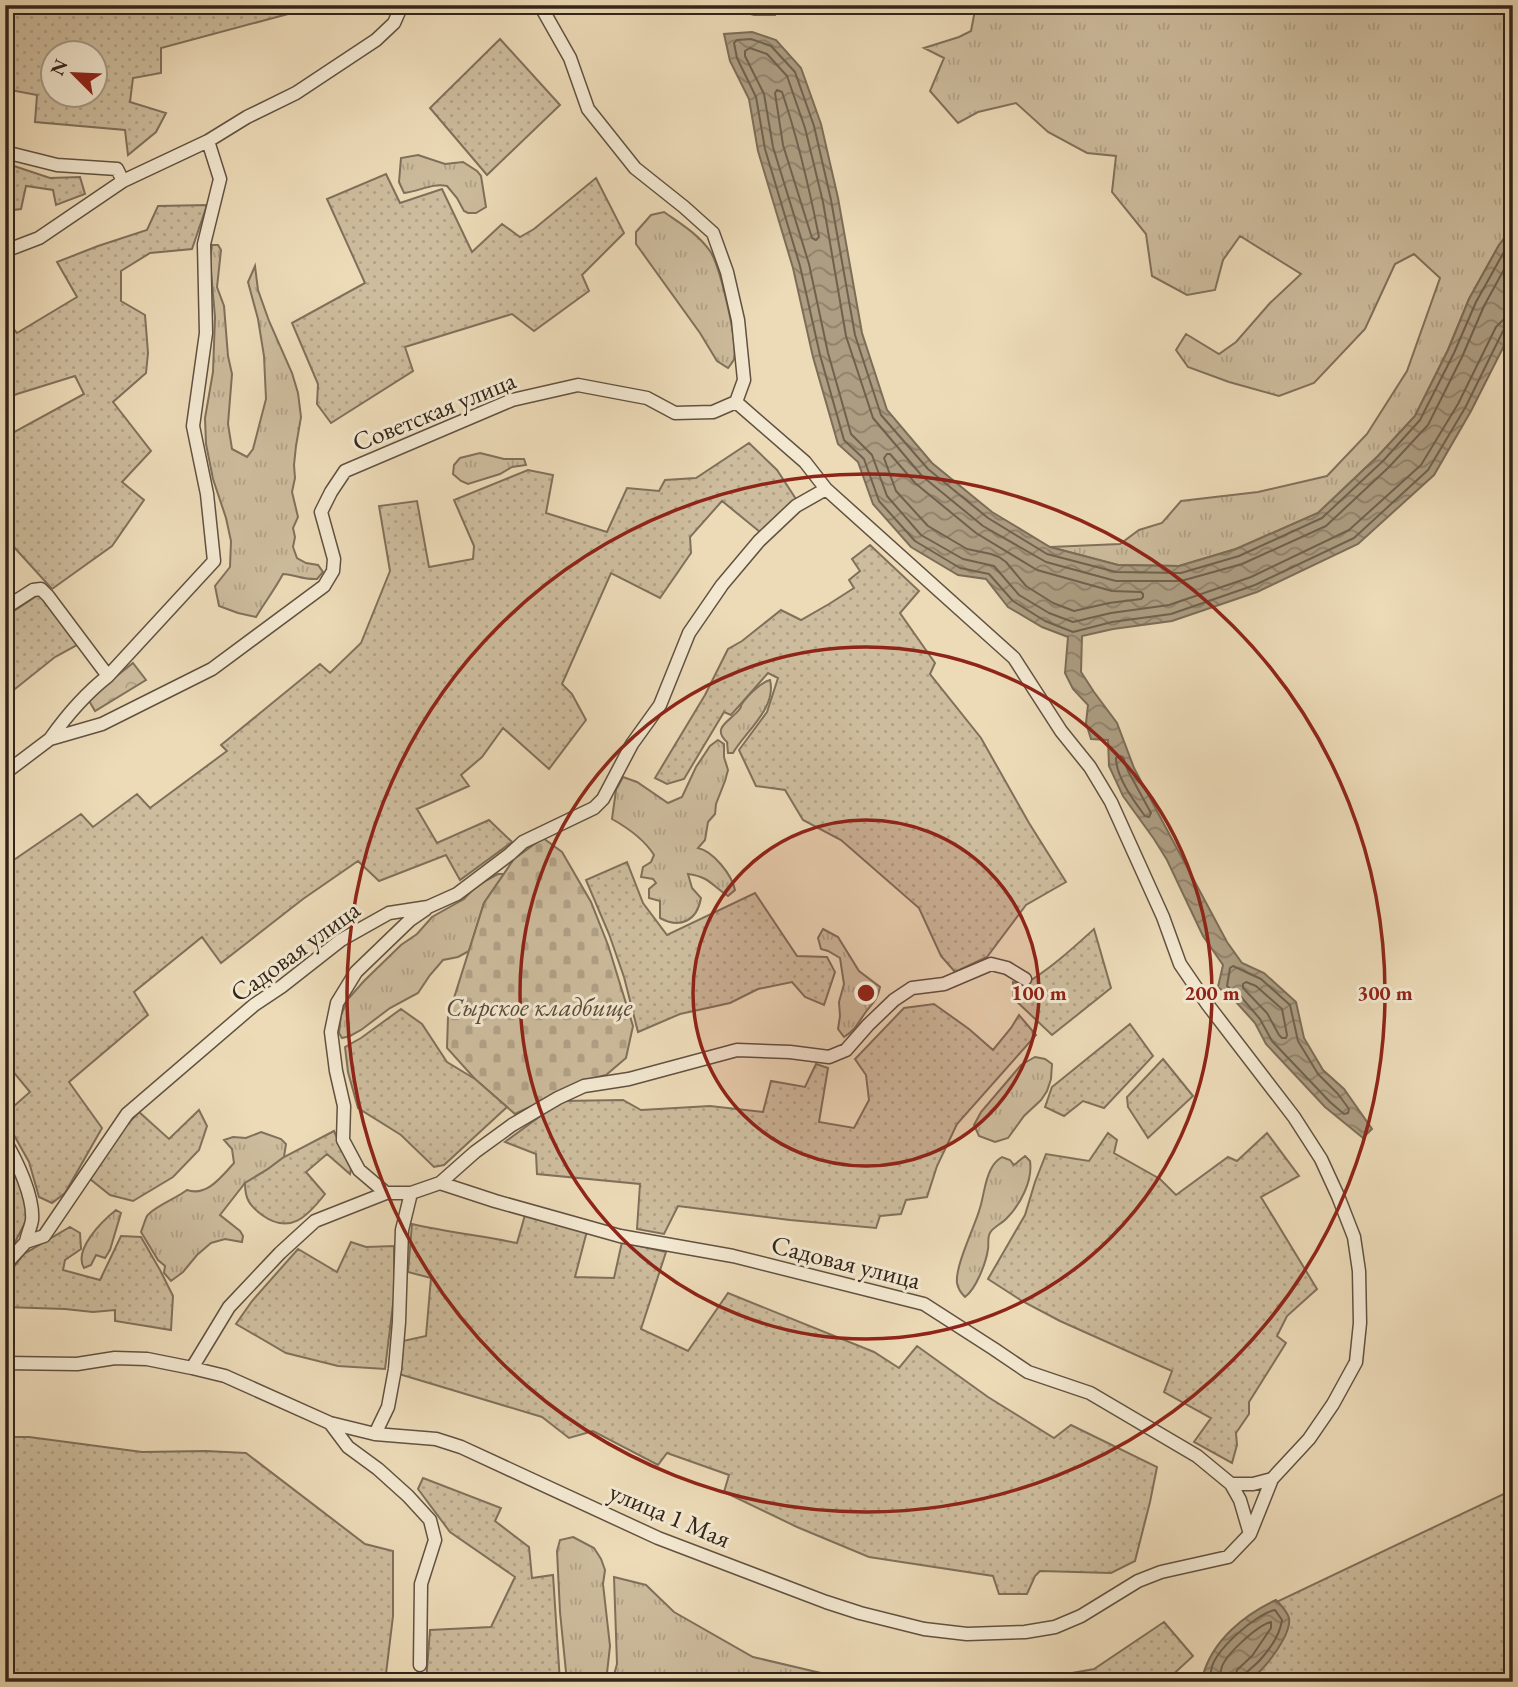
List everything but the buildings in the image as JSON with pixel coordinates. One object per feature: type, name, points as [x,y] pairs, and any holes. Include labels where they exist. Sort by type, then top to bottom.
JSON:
[{"type":"street","points":[[5,251],[39,238],[123,181],[208,141],[247,117],[296,93],[376,40],[394,23],[402,5]]},
{"type":"street","points":[[540,5],[570,58],[589,109],[635,168],[684,206],[713,233],[727,272],[738,320],[744,380],[736,402],[805,462],[826,488],[1014,658],[1061,731],[1090,767],[1111,802],[1163,917],[1180,964],[1294,1117],[1321,1159],[1354,1237],[1359,1271],[1360,1323],[1356,1362],[1333,1404],[1309,1439],[1272,1479],[1253,1484],[1231,1484]]},
{"type":"street","points":[[50,739],[67,715],[108,676],[214,561],[207,494],[193,426],[206,333],[204,244],[220,179],[208,141]]},
{"type":"street","points":[[5,152],[57,165],[117,169],[123,181]]},
{"type":"street","name":"Советская улица","points":[[5,773],[50,739],[103,724],[212,668],[324,586],[332,571],[334,559],[321,512],[345,471],[512,400],[578,385],[647,398],[675,414],[713,412],[736,402]]},
{"type":"street","name":"Садовая улица","points":[[5,1265],[26,1242],[44,1236],[127,1114],[254,1005],[341,940],[389,914],[428,907],[457,894],[510,855],[523,842],[594,808],[603,799],[632,744],[660,705],[690,633],[722,585],[760,541],[796,506],[826,488]]},
{"type":"street","points":[[5,608],[33,590],[41,589],[108,676]]},
{"type":"street","points":[[386,1194],[359,1170],[343,1140],[344,1106],[331,1032],[337,1003],[356,972],[410,920],[428,907]]},
{"type":"street","points":[[192,1367],[229,1307],[280,1253],[315,1221],[386,1194],[411,1194],[440,1183],[475,1152],[512,1125],[558,1098],[584,1086],[629,1079],[737,1050],[829,1057],[846,1050],[894,1000],[912,988],[944,984],[991,964],[1007,968],[1025,979]]},
{"type":"street","points":[[5,1141],[27,1188],[32,1219],[26,1242]]},
{"type":"street","name":"Садовая улица","points":[[440,1183],[620,1236],[733,1256],[923,1304],[1028,1372],[1090,1392],[1197,1456],[1231,1484],[1240,1500],[1250,1534]]},
{"type":"street","points":[[375,1434],[388,1407],[395,1369],[402,1230],[411,1194]]},
{"type":"street","name":"улица 1 Мая","points":[[5,1363],[77,1364],[115,1358],[147,1359],[225,1376],[330,1423],[375,1434],[436,1439],[461,1447],[658,1538],[827,1602],[924,1629],[967,1634],[1025,1632],[1055,1627],[1082,1616],[1138,1581],[1161,1572],[1228,1557],[1250,1534],[1272,1479]]},
{"type":"street","points":[[330,1423],[348,1447],[379,1469],[430,1520],[435,1540],[421,1584],[420,1665]]},
{"type":"green space","points":[[5,5],[285,5],[288,14],[161,48],[161,73],[133,78],[130,102],[166,113],[156,132],[128,155],[125,130],[35,122],[37,95],[5,89]]},
{"type":"green space","points":[[976,5],[1513,5],[1513,184],[1510,188],[1513,191],[1513,227],[1499,245],[1469,299],[1448,350],[1415,416],[1378,456],[1318,513],[1236,549],[1179,566],[1118,565],[1050,547],[1120,544],[1139,530],[1162,523],[1181,501],[1258,492],[1327,476],[1367,434],[1407,371],[1440,278],[1414,254],[1395,264],[1365,329],[1314,383],[1279,396],[1188,367],[1176,350],[1186,334],[1219,354],[1236,342],[1270,303],[1301,274],[1240,236],[1223,260],[1215,290],[1187,295],[1152,276],[1146,234],[1112,192],[1116,156],[1087,153],[1048,132],[1016,103],[978,112],[958,123],[930,91],[944,58],[924,48],[971,31]]},
{"type":"green space","points":[[500,39],[560,105],[487,175],[430,108]]},
{"type":"green space","points":[[418,155],[445,164],[463,162],[477,171],[481,176],[486,207],[476,213],[464,211],[447,186],[442,185],[404,193],[399,182],[401,158]]},
{"type":"green space","points":[[5,163],[50,178],[80,177],[85,194],[56,205],[53,190],[26,186],[21,209],[5,211]]},
{"type":"green space","points":[[386,174],[400,203],[442,189],[472,252],[502,224],[520,237],[534,229],[596,178],[624,233],[582,275],[589,291],[534,331],[512,314],[405,347],[413,371],[331,423],[317,404],[318,384],[292,323],[365,283],[327,199]]},
{"type":"green space","points":[[207,205],[192,249],[150,253],[121,271],[121,301],[145,315],[148,353],[146,373],[113,402],[151,451],[122,482],[144,500],[112,546],[52,589],[13,546],[5,544],[5,437],[84,394],[75,376],[5,399],[5,319],[17,333],[77,297],[57,262],[147,230],[158,206]]},
{"type":"green space","points":[[664,212],[700,239],[714,259],[727,304],[735,350],[734,359],[728,368],[717,361],[636,244],[636,232],[651,215]]},
{"type":"green space","points":[[212,245],[218,245],[221,250],[217,287],[224,306],[232,374],[228,424],[232,449],[247,457],[253,449],[266,399],[264,356],[248,282],[255,266],[258,290],[298,393],[301,417],[292,492],[298,517],[293,528],[293,547],[297,558],[318,565],[323,572],[317,579],[283,574],[256,617],[219,606],[215,586],[230,567],[231,541],[206,444],[205,418],[213,372],[215,317],[210,260]]},
{"type":"green space","points":[[749,443],[777,470],[796,499],[760,532],[722,501],[690,537],[691,553],[660,598],[611,573],[562,684],[572,694],[586,720],[549,769],[503,728],[482,757],[461,775],[469,786],[417,809],[437,843],[489,820],[512,842],[460,880],[446,855],[379,881],[358,861],[303,899],[221,963],[202,937],[134,992],[148,1015],[69,1082],[102,1128],[65,1193],[52,1203],[39,1197],[29,1162],[5,1119],[5,1114],[30,1092],[5,1062],[5,866],[81,814],[93,827],[137,794],[150,808],[227,751],[221,745],[320,664],[330,673],[361,643],[390,571],[379,506],[417,501],[429,567],[473,559],[474,546],[454,500],[528,470],[553,475],[546,513],[607,532],[627,488],[659,491],[665,480],[696,478]]},
{"type":"green space","points":[[480,453],[504,459],[524,459],[526,465],[512,467],[500,474],[468,484],[453,474],[454,465],[460,458]]},
{"type":"green space","points":[[870,545],[919,591],[900,613],[935,663],[930,674],[981,738],[1066,882],[1026,905],[987,957],[955,972],[941,956],[919,908],[841,840],[803,820],[785,790],[756,786],[739,750],[767,712],[778,678],[768,673],[731,715],[724,712],[684,779],[667,784],[655,778],[705,695],[728,649],[781,610],[801,620],[854,588],[849,580],[860,571],[852,559]]},
{"type":"green space","points":[[38,595],[46,599],[79,644],[55,657],[5,697],[5,617]]},
{"type":"green space","points":[[133,663],[146,680],[95,711],[88,699]]},
{"type":"green space","points":[[770,680],[771,690],[765,710],[733,753],[728,753],[727,742],[721,729],[749,695]]},
{"type":"green space","points":[[718,740],[724,744],[728,770],[715,814],[708,822],[705,840],[698,848],[721,864],[735,890],[728,896],[706,879],[688,874],[692,888],[701,898],[699,906],[687,921],[674,923],[660,918],[660,901],[649,898],[649,889],[656,883],[653,879],[641,877],[643,867],[651,862],[654,855],[635,834],[612,819],[616,790],[623,777],[637,782],[668,803],[682,797],[696,767],[710,746]]},
{"type":"green space","name":"Сырское кладбище","points":[[543,838],[562,852],[591,902],[608,945],[633,1026],[626,1058],[606,1075],[586,1080],[515,1114],[475,1079],[447,1048],[448,1017],[484,903],[514,859]]},
{"type":"green space","points":[[627,862],[643,903],[667,935],[755,893],[797,956],[827,957],[835,972],[824,1005],[805,997],[792,982],[758,989],[730,1003],[680,1014],[638,1032],[624,977],[586,880]]},
{"type":"green space","points":[[498,874],[504,874],[484,903],[469,951],[443,960],[418,993],[390,1008],[361,1030],[342,1038],[339,1033],[341,1015],[348,999],[364,981],[432,917],[464,899],[476,886]]},
{"type":"green space","points":[[823,929],[838,937],[859,971],[880,987],[873,1003],[855,1028],[844,1037],[838,1029],[839,1002],[844,984],[840,958],[821,949],[818,938]]},
{"type":"green space","points":[[1094,929],[1111,988],[1052,1035],[1013,998],[1013,982],[1023,985],[1033,979]]},
{"type":"green space","points":[[934,1004],[993,1050],[1019,1015],[1036,1035],[957,1124],[937,1166],[927,1197],[906,1200],[901,1214],[880,1216],[876,1228],[678,1206],[664,1234],[637,1229],[640,1184],[537,1174],[536,1154],[505,1142],[561,1101],[623,1100],[641,1110],[710,1106],[763,1112],[771,1081],[805,1087],[816,1064],[828,1068],[819,1122],[854,1128],[869,1100],[866,1075],[855,1059],[904,1008]]},
{"type":"green space","points":[[401,1009],[422,1024],[447,1062],[475,1079],[507,1107],[444,1165],[434,1167],[401,1135],[358,1108],[348,1072],[345,1047]]},
{"type":"green space","points":[[1130,1024],[1153,1056],[1104,1108],[1083,1101],[1064,1116],[1045,1107],[1052,1087]]},
{"type":"green space","points":[[1035,1057],[1052,1064],[1051,1079],[1041,1100],[1024,1116],[1008,1138],[995,1142],[979,1136],[974,1125],[981,1112],[1021,1065]]},
{"type":"green space","points":[[1163,1059],[1193,1096],[1148,1138],[1128,1107],[1127,1097]]},
{"type":"green space","points":[[199,1110],[207,1126],[199,1150],[173,1177],[133,1201],[110,1195],[90,1179],[123,1129],[139,1112],[169,1139]]},
{"type":"green space","points":[[334,1131],[351,1169],[350,1174],[327,1154],[306,1172],[325,1194],[312,1210],[297,1221],[272,1221],[254,1208],[247,1198],[245,1183],[284,1157]]},
{"type":"green space","points":[[261,1132],[281,1139],[286,1144],[284,1157],[245,1183],[220,1215],[240,1231],[242,1242],[225,1239],[211,1243],[171,1281],[164,1273],[165,1266],[158,1260],[141,1232],[147,1216],[187,1190],[201,1191],[219,1179],[234,1163],[232,1149],[224,1140],[233,1137],[246,1138]]},
{"type":"green space","points":[[1108,1133],[1117,1140],[1114,1153],[1160,1179],[1176,1195],[1228,1157],[1237,1161],[1267,1133],[1299,1176],[1261,1197],[1317,1289],[1287,1316],[1277,1336],[1286,1343],[1249,1402],[1249,1414],[1236,1433],[1237,1445],[1232,1463],[1194,1442],[1211,1418],[1164,1392],[1172,1371],[1060,1321],[988,1279],[1025,1215],[1046,1154],[1089,1161]]},
{"type":"green space","points":[[5,1150],[25,1194],[27,1219],[12,1248],[5,1241]]},
{"type":"green space","points":[[1025,1156],[1030,1161],[1030,1169],[1021,1200],[990,1233],[983,1268],[977,1282],[965,1297],[958,1287],[957,1276],[989,1174],[994,1163],[1002,1157],[1014,1165]]},
{"type":"green space","points":[[116,1210],[121,1213],[110,1250],[105,1258],[96,1255],[91,1265],[84,1268],[82,1253],[86,1245],[97,1228]]},
{"type":"green space","points":[[525,1215],[587,1231],[575,1277],[614,1278],[622,1242],[666,1252],[641,1329],[688,1351],[728,1293],[874,1352],[899,1368],[917,1346],[988,1397],[1054,1438],[1071,1425],[1157,1467],[1135,1561],[1111,1573],[1040,1571],[1027,1594],[999,1594],[993,1576],[869,1557],[797,1527],[724,1492],[729,1475],[667,1453],[658,1465],[593,1431],[569,1438],[542,1417],[399,1374],[403,1341],[426,1336],[431,1278],[408,1272],[412,1224],[517,1243]]},
{"type":"green space","points":[[70,1227],[80,1233],[81,1249],[65,1260],[63,1270],[100,1280],[121,1236],[141,1237],[173,1296],[171,1330],[115,1321],[115,1310],[93,1312],[5,1307],[5,1278],[24,1254]]},
{"type":"green space","points":[[351,1242],[366,1247],[394,1246],[394,1296],[385,1369],[338,1366],[286,1353],[236,1324],[252,1301],[298,1249],[337,1272]]},
{"type":"green space","points":[[5,1437],[29,1437],[142,1452],[246,1453],[365,1544],[393,1551],[393,1616],[385,1682],[5,1682]]},
{"type":"green space","points":[[423,1478],[501,1508],[495,1521],[529,1547],[532,1578],[553,1575],[560,1682],[426,1682],[430,1630],[491,1627],[515,1577],[450,1532],[418,1489]]},
{"type":"green space","points":[[1512,1490],[1513,1682],[1206,1682],[1268,1606]]},
{"type":"green space","points":[[573,1537],[594,1548],[605,1570],[603,1584],[610,1646],[606,1682],[567,1682],[557,1551],[560,1540]]},
{"type":"green space","points":[[614,1577],[646,1585],[674,1612],[753,1657],[859,1682],[612,1682],[617,1664]]},
{"type":"green space","points":[[1164,1622],[1193,1656],[1165,1682],[1023,1682],[1094,1669]]},
{"type":"water","points":[[718,5],[779,5],[775,15],[754,15]]},
{"type":"water","points":[[752,32],[776,40],[801,68],[821,124],[838,198],[862,333],[887,410],[932,463],[992,512],[1050,547],[1118,565],[1179,566],[1236,549],[1318,513],[1378,456],[1415,416],[1448,350],[1469,299],[1499,245],[1513,227],[1513,328],[1471,411],[1434,475],[1358,544],[1257,592],[1172,621],[1082,636],[1081,672],[1117,723],[1134,768],[1227,942],[1242,963],[1264,973],[1296,1002],[1304,1038],[1323,1070],[1344,1089],[1372,1129],[1363,1138],[1325,1107],[1266,1044],[1255,1023],[1218,987],[1223,965],[1203,936],[1167,860],[1123,796],[1109,766],[1108,740],[1091,739],[1086,723],[1088,705],[1073,689],[1065,673],[1068,637],[1042,627],[1008,607],[986,579],[958,575],[911,547],[873,504],[858,462],[838,444],[813,357],[793,268],[758,151],[749,99],[730,61],[724,34]]},
{"type":"water","points":[[1276,1600],[1287,1613],[1289,1625],[1268,1663],[1247,1681],[1208,1682],[1203,1675],[1222,1640],[1241,1621]]}]
